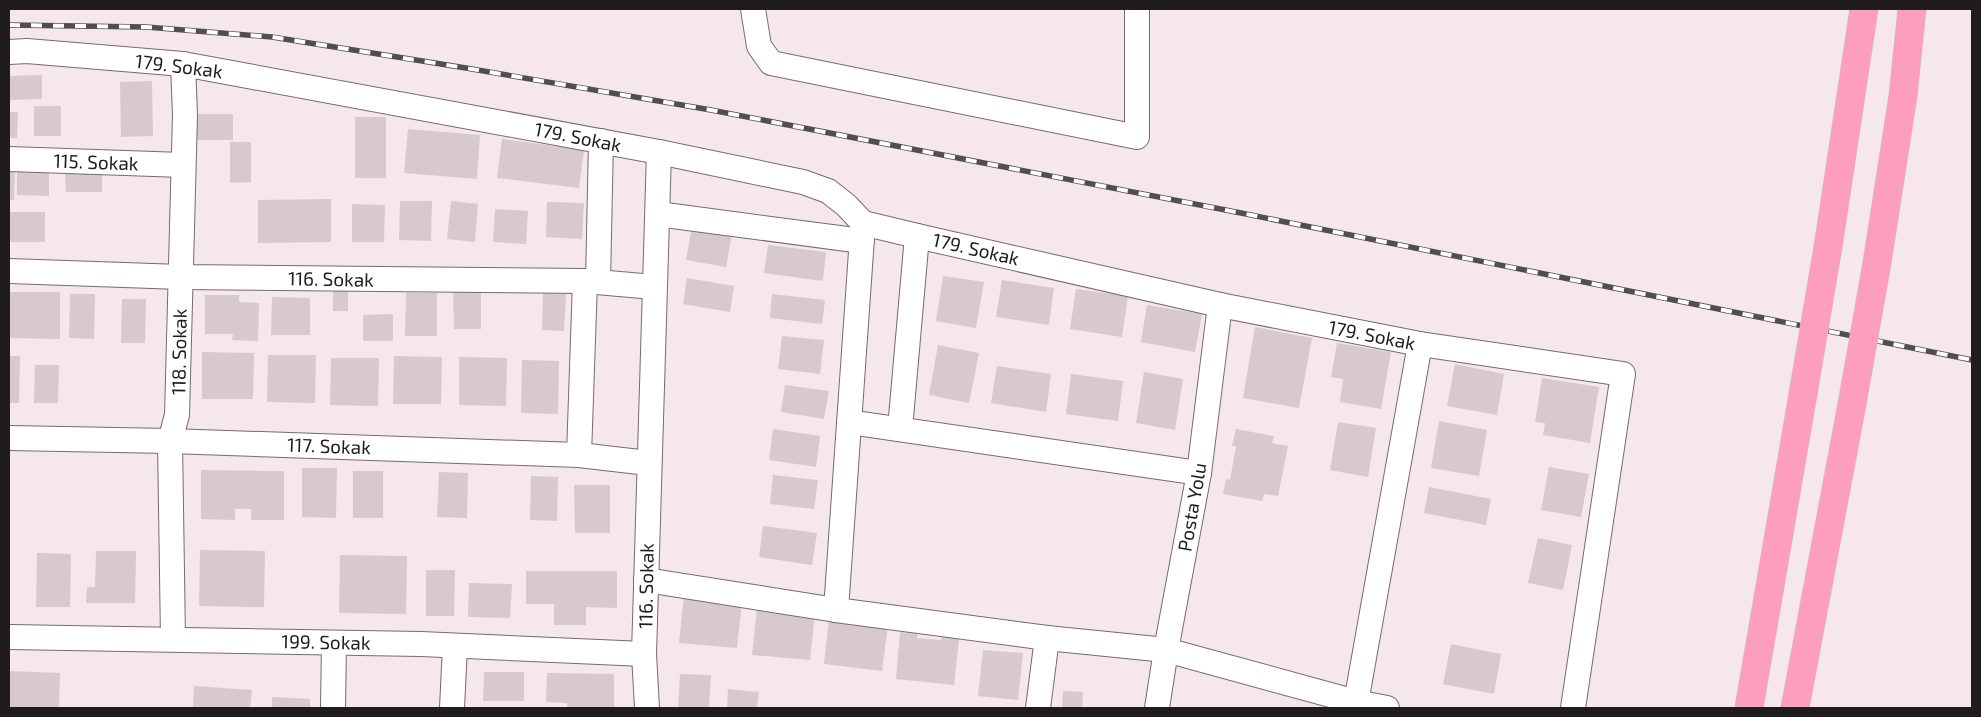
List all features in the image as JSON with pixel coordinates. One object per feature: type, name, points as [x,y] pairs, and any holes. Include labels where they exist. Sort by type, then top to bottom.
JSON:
[{"type":"highway","points":[[1749,708],[1828,247],[1864,9]]},
{"type":"highway","points":[[1795,708],[1877,263],[1902,96],[1912,9]]},
{"type":"street","points":[[753,9],[759,46],[771,62],[1137,137],[1137,9]]},
{"type":"street","name":"179. Sokak","points":[[9,52],[27,51],[183,64],[659,152],[803,182],[828,192],[846,205],[862,232],[917,236],[1220,305],[1420,344],[1623,374],[1573,708]]},
{"type":"street","name":"118. Sokak","points":[[173,639],[170,441],[177,415],[185,115],[183,64]]},
{"type":"street","points":[[579,455],[602,142]]},
{"type":"street","name":"116. Sokak","points":[[647,708],[644,654],[648,463],[659,152]]},
{"type":"street","name":"115. Sokak","points":[[9,159],[183,165]]},
{"type":"street","points":[[658,214],[862,232],[836,610]]},
{"type":"street","points":[[900,429],[917,236]]},
{"type":"street","name":"116. Sokak","points":[[9,271],[180,277],[592,282],[654,287]]},
{"type":"street","name":"Posta Yolu","points":[[1157,708],[1199,473],[1220,305]]},
{"type":"street","points":[[1356,705],[1420,344]]},
{"type":"street","points":[[849,422],[1199,473]]},
{"type":"street","name":"117. Sokak","points":[[9,438],[170,441],[579,455],[648,463]]},
{"type":"street","points":[[646,580],[836,610],[1047,638],[1166,650],[1356,705],[1387,708]]},
{"type":"street","name":"199. Sokak","points":[[9,637],[455,646],[644,654]]},
{"type":"street","points":[[1038,708],[1047,638]]},
{"type":"street","points":[[333,708],[334,643]]},
{"type":"street","points":[[452,708],[455,646]]},
{"type":"building","points":[[42,75],[42,99],[9,100],[9,76]]},
{"type":"building","points":[[152,81],[153,136],[121,137],[120,82]]},
{"type":"building","points":[[34,106],[61,106],[61,136],[34,136]]},
{"type":"building","points":[[9,112],[18,112],[17,138],[9,138]]},
{"type":"building","points":[[193,114],[233,114],[233,140],[193,140]]},
{"type":"building","points":[[355,117],[386,117],[386,178],[355,178]]},
{"type":"building","points":[[408,129],[480,135],[477,179],[404,173]]},
{"type":"building","points":[[502,139],[584,150],[579,188],[497,178]]},
{"type":"building","points":[[230,142],[251,142],[251,182],[230,183]]},
{"type":"building","points":[[9,170],[15,170],[14,200],[9,200]]},
{"type":"building","points":[[17,170],[49,170],[49,196],[17,195]]},
{"type":"building","points":[[102,173],[102,192],[66,192],[65,174]]},
{"type":"building","points":[[331,199],[331,242],[258,243],[258,200]]},
{"type":"building","points":[[400,201],[432,201],[431,241],[399,240]]},
{"type":"building","points":[[451,201],[478,204],[475,242],[447,239]]},
{"type":"building","points":[[547,202],[584,203],[582,239],[546,237]]},
{"type":"building","points":[[352,204],[385,205],[384,242],[352,242]]},
{"type":"building","points":[[495,209],[528,211],[526,244],[493,242]]},
{"type":"building","points":[[9,212],[45,212],[45,242],[9,242]]},
{"type":"building","points":[[692,227],[732,234],[726,267],[686,260]]},
{"type":"building","points":[[768,245],[826,252],[823,281],[764,273]]},
{"type":"building","points":[[943,276],[984,282],[976,328],[936,321]]},
{"type":"building","points":[[687,278],[734,286],[730,312],[683,304]]},
{"type":"building","points":[[1002,280],[1054,288],[1049,325],[996,317]]},
{"type":"building","points":[[333,286],[348,286],[348,311],[333,311]]},
{"type":"building","points":[[1076,289],[1128,296],[1122,337],[1070,329]]},
{"type":"building","points":[[9,292],[60,292],[60,339],[9,338]]},
{"type":"building","points":[[453,292],[481,292],[481,329],[454,329]]},
{"type":"building","points":[[406,293],[437,293],[437,336],[405,336]]},
{"type":"building","points":[[543,293],[566,294],[564,331],[542,330]]},
{"type":"building","points":[[70,294],[95,294],[94,339],[69,338]]},
{"type":"building","points":[[772,294],[825,300],[822,324],[770,318]]},
{"type":"building","points":[[205,295],[239,295],[239,302],[259,303],[258,341],[232,340],[233,334],[205,334]]},
{"type":"building","points":[[272,297],[310,298],[310,335],[271,335]]},
{"type":"building","points":[[122,299],[146,299],[145,343],[121,343]]},
{"type":"building","points":[[1147,305],[1202,314],[1195,352],[1141,342]]},
{"type":"building","points":[[393,314],[393,341],[363,341],[363,315]]},
{"type":"building","points":[[1255,327],[1312,338],[1299,408],[1243,398]]},
{"type":"building","points":[[782,336],[824,340],[820,374],[778,369]]},
{"type":"building","points":[[1337,343],[1391,352],[1381,409],[1340,402],[1343,379],[1331,377]]},
{"type":"building","points":[[938,345],[979,353],[969,403],[929,395]]},
{"type":"building","points":[[202,352],[254,353],[253,399],[202,399]]},
{"type":"building","points":[[268,355],[316,355],[315,403],[267,402]]},
{"type":"building","points":[[9,356],[20,356],[19,403],[9,403]]},
{"type":"building","points":[[394,356],[442,357],[441,404],[393,404]]},
{"type":"building","points":[[459,357],[507,358],[506,406],[459,405]]},
{"type":"building","points":[[331,358],[379,358],[378,406],[330,405]]},
{"type":"building","points":[[522,360],[559,361],[558,414],[521,413]]},
{"type":"building","points":[[1455,364],[1504,374],[1497,415],[1447,406]]},
{"type":"building","points":[[35,365],[59,365],[58,403],[34,403]]},
{"type":"building","points":[[997,366],[1051,374],[1046,412],[991,403]]},
{"type":"building","points":[[1144,372],[1183,379],[1175,430],[1136,423]]},
{"type":"building","points":[[1071,374],[1123,381],[1118,421],[1066,414]]},
{"type":"building","points":[[1542,378],[1599,387],[1590,443],[1543,435],[1545,423],[1535,422]]},
{"type":"building","points":[[785,385],[829,391],[824,419],[781,412]]},
{"type":"building","points":[[1439,421],[1487,430],[1479,476],[1431,468]]},
{"type":"building","points":[[1338,422],[1376,428],[1368,477],[1330,470]]},
{"type":"building","points":[[773,429],[820,436],[816,467],[769,460]]},
{"type":"building","points":[[1236,429],[1274,436],[1272,443],[1288,446],[1278,496],[1264,494],[1262,501],[1223,494],[1226,479],[1230,480],[1236,446],[1232,446]]},
{"type":"building","points":[[1549,467],[1589,474],[1581,517],[1541,510]]},
{"type":"building","points":[[302,468],[337,468],[336,518],[302,517]]},
{"type":"building","points":[[201,470],[284,471],[284,520],[251,520],[251,509],[235,509],[235,520],[201,519]]},
{"type":"building","points":[[353,471],[383,471],[383,518],[353,518]]},
{"type":"building","points":[[439,472],[468,473],[467,518],[437,517]]},
{"type":"building","points":[[773,475],[818,480],[814,509],[770,504]]},
{"type":"building","points":[[531,476],[558,477],[557,521],[530,520]]},
{"type":"building","points":[[574,485],[610,485],[610,533],[575,533]]},
{"type":"building","points":[[1429,487],[1491,499],[1486,525],[1424,513]]},
{"type":"building","points":[[763,526],[817,533],[812,565],[759,557]]},
{"type":"building","points":[[1538,538],[1572,545],[1563,590],[1528,583]]},
{"type":"building","points":[[200,550],[265,551],[264,607],[199,606]]},
{"type":"building","points":[[96,551],[136,551],[135,603],[86,603],[87,587],[95,587]]},
{"type":"building","points":[[37,553],[71,554],[70,607],[36,607]]},
{"type":"building","points":[[340,555],[407,556],[406,614],[339,613]]},
{"type":"building","points":[[426,570],[455,570],[454,616],[426,616]]},
{"type":"building","points":[[526,571],[617,571],[617,608],[586,607],[586,625],[554,625],[554,604],[526,604]]},
{"type":"building","points":[[469,583],[512,584],[510,618],[468,617]]},
{"type":"building","points":[[684,596],[700,598],[700,601],[725,604],[742,602],[737,648],[679,643]]},
{"type":"building","points":[[757,608],[774,610],[773,613],[798,616],[815,614],[810,660],[752,655]]},
{"type":"building","points":[[829,618],[846,620],[846,624],[888,625],[882,671],[824,664]]},
{"type":"building","points":[[900,632],[917,634],[917,638],[941,640],[942,637],[959,639],[954,685],[896,679]]},
{"type":"building","points":[[1451,644],[1501,654],[1494,694],[1443,684]]},
{"type":"building","points":[[983,650],[1023,653],[1018,700],[978,696]]},
{"type":"building","points":[[9,671],[60,673],[59,708],[9,708]]},
{"type":"building","points":[[484,672],[524,672],[524,701],[483,701]]},
{"type":"building","points":[[547,673],[614,674],[614,708],[567,708],[567,703],[546,702]]},
{"type":"building","points":[[680,674],[711,675],[709,708],[678,708]]},
{"type":"building","points":[[194,686],[252,690],[250,708],[193,708]]},
{"type":"building","points":[[728,689],[759,692],[757,708],[727,708]]},
{"type":"building","points":[[1063,691],[1083,692],[1082,708],[1062,708]]},
{"type":"building","points":[[272,697],[310,699],[310,708],[272,708]]},
{"type":"railway","points":[[9,25],[146,27],[272,37],[466,68],[711,110],[1241,213],[1972,360]]}]
